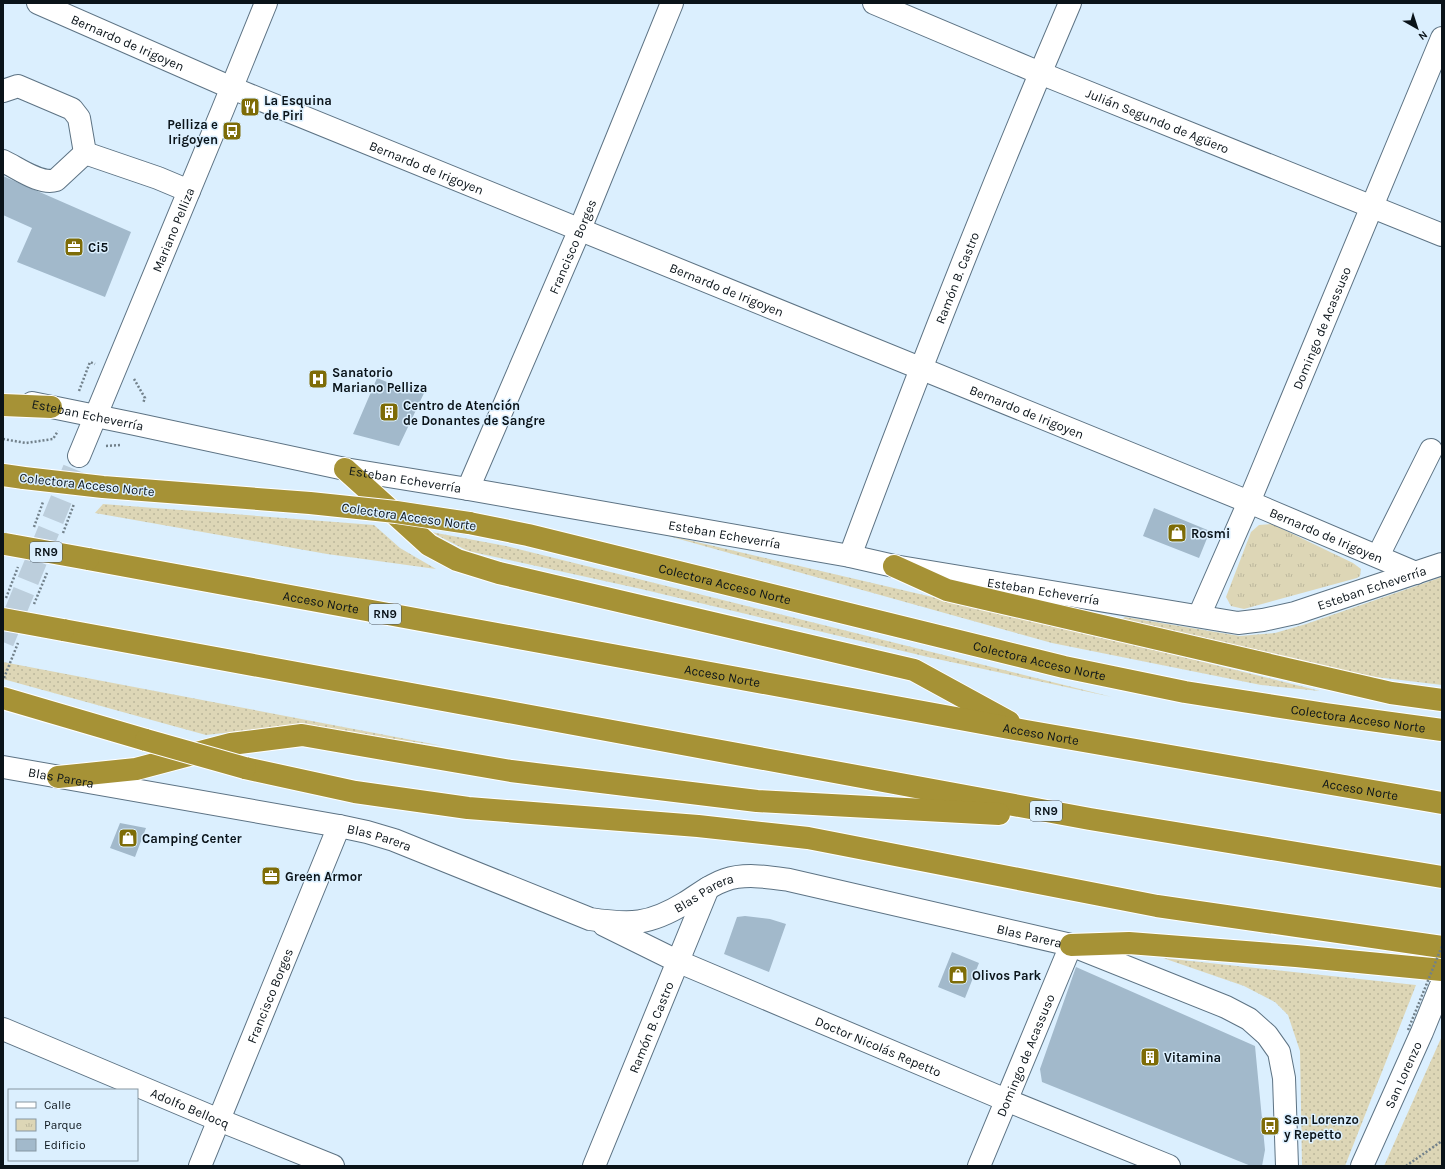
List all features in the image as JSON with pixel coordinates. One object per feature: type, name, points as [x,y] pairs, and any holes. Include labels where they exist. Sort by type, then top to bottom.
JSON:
[{"type":"highway","points":[[3,405],[61,410]]},
{"type":"highway","points":[[345,469],[429,545],[456,560],[499,573],[914,670],[1026,732]]},
{"type":"highway","name":"Colectora Acceso Norte","points":[[12,475],[103,487],[310,503],[396,512],[469,523],[528,535],[1094,673],[1185,692],[1442,730]]},
{"type":"highway","name":"Acceso Norte","points":[[4,544],[1026,732],[1442,803]]},
{"type":"highway","points":[[894,566],[948,590],[1391,693],[1442,700]]},
{"type":"highway","name":"RN9","points":[[3,619],[1090,819],[1442,877]]},
{"type":"highway","points":[[3,698],[245,768],[355,792],[468,808],[698,826],[808,838],[1157,906],[1442,947]]},
{"type":"highway","points":[[58,777],[136,769],[231,744],[302,735],[511,771],[757,801],[1090,819]]},
{"type":"highway","points":[[1071,945],[1129,943],[1296,956],[1442,970]]},
{"type":"street","name":"Bernardo de Irigoyen","points":[[38,3],[232,88],[1250,502],[1416,573]]},
{"type":"street","name":"Mariano Pelliza","points":[[79,456],[266,3]]},
{"type":"street","name":"Francisco Borges","points":[[468,488],[580,229],[672,3]]},
{"type":"street","name":"Julián Segundo de Agüero","points":[[874,3],[1040,73],[1442,235]]},
{"type":"street","name":"Ramón B. Castro","points":[[850,556],[921,368],[1040,73],[1070,3]]},
{"type":"street","name":"Domingo de Acassuso","points":[[1199,616],[1250,502],[1371,206],[1442,38]]},
{"type":"street","points":[[3,91],[18,86],[72,109],[79,118],[85,153]]},
{"type":"street","points":[[85,153],[158,178],[189,191]]},
{"type":"street","points":[[3,161],[42,181],[50,182],[56,180],[85,153]]},
{"type":"street","name":"Esteban Echeverría","points":[[3,398],[345,469],[468,488],[850,556],[894,566],[1238,623],[1263,620],[1295,613],[1442,564]]},
{"type":"street","points":[[1378,556],[1431,450]]},
{"type":"street","name":"Blas Parera","points":[[3,767],[367,832],[394,840],[590,919],[620,923],[634,923],[648,920],[684,904],[708,888],[726,880],[744,876],[766,877],[789,880],[1071,945],[1226,1007],[1249,1019],[1267,1035],[1279,1052],[1284,1078],[1287,1166]]},
{"type":"street","name":"Francisco Borges","points":[[200,1166],[339,826]]},
{"type":"street","name":"Ramón B. Castro","points":[[594,1166],[708,888]]},
{"type":"street","name":"Doctor Nicolás Repetto","points":[[590,919],[678,961],[1006,1100],[1169,1166]]},
{"type":"street","name":"Domingo de Acassuso","points":[[979,1166],[1071,945]]},
{"type":"street","name":"San Lorenzo","points":[[1362,1166],[1415,1031],[1442,983]]},
{"type":"street","name":"Adolfo Bellocq","points":[[3,1029],[219,1120],[333,1166]]},
{"type":"path","points":[[3,438],[26,443],[53,439],[61,410]]},
{"type":"path","points":[[32,531],[43,502]]},
{"type":"path","points":[[3,604],[20,560]]},
{"type":"path","points":[[1415,1031],[1442,947]]},
{"type":"path","points":[[1406,1166],[1442,1141]]},
{"type":"green space","points":[[103,504],[374,525],[400,548],[436,569],[327,554],[95,513]]},
{"type":"green space","points":[[1272,524],[1353,563],[1361,569],[1360,576],[1244,609],[1231,606],[1226,597],[1251,532],[1259,525]]},
{"type":"green space","points":[[431,532],[506,546],[1112,697],[928,657],[641,589],[468,551]]},
{"type":"green space","points":[[654,532],[1078,631],[1320,691],[1261,685],[1052,643]]},
{"type":"green space","points":[[1442,577],[1442,685],[1376,677],[1303,664],[1118,623],[1125,617],[1240,636],[1275,633],[1306,624]]},
{"type":"green space","points":[[3,662],[443,746],[292,725],[206,735],[3,679]]},
{"type":"green space","points":[[1163,958],[1416,985],[1345,1166],[1302,1166],[1300,1051],[1288,1015],[1275,1002],[1244,986]]},
{"type":"green space","points":[[1442,1036],[1442,1166],[1384,1166]]},
{"type":"building","name":"Ci5","points":[[3,176],[131,232],[105,297],[17,262],[32,228],[3,215]]},
{"type":"building","name":"Centro de Atención de Donantes de Sangre","points":[[377,378],[402,388],[404,382],[425,391],[399,446],[353,434]]},
{"type":"building","name":"Rosmi","points":[[1154,508],[1210,531],[1199,558],[1143,536]]},
{"type":"building","name":"Camping Center","points":[[120,823],[146,828],[135,857],[110,848]]},
{"type":"building","points":[[745,916],[770,919],[786,924],[769,972],[724,954],[737,917]]},
{"type":"building","name":"Olivos Park","points":[[952,952],[979,963],[965,998],[938,987]]},
{"type":"building","name":"Vitamina","points":[[1076,967],[1255,1046],[1265,1150],[1262,1166],[1251,1166],[1042,1082],[1040,1069]]},
{"type":"tunnel","points":[[3,642],[79,456]]},
{"type":"place","name":"La Esquina de Piri","points":[[250,107]]},
{"type":"place","name":"Pelliza e Irigoyen","points":[[232,131]]},
{"type":"place","name":"Ci5","points":[[74,247]]},
{"type":"place","name":"Sanatorio Mariano Pelliza","points":[[318,379]]},
{"type":"place","name":"Centro de Atención de Donantes de Sangre","points":[[389,412]]},
{"type":"place","name":"Rosmi","points":[[1177,533]]},
{"type":"place","name":"Camping Center","points":[[128,838]]},
{"type":"place","name":"Green Armor","points":[[271,876]]},
{"type":"place","name":"Olivos Park","points":[[958,975]]},
{"type":"place","name":"Vitamina","points":[[1150,1057]]},
{"type":"place","name":"San Lorenzo y Repetto","points":[[1270,1126]]}]
